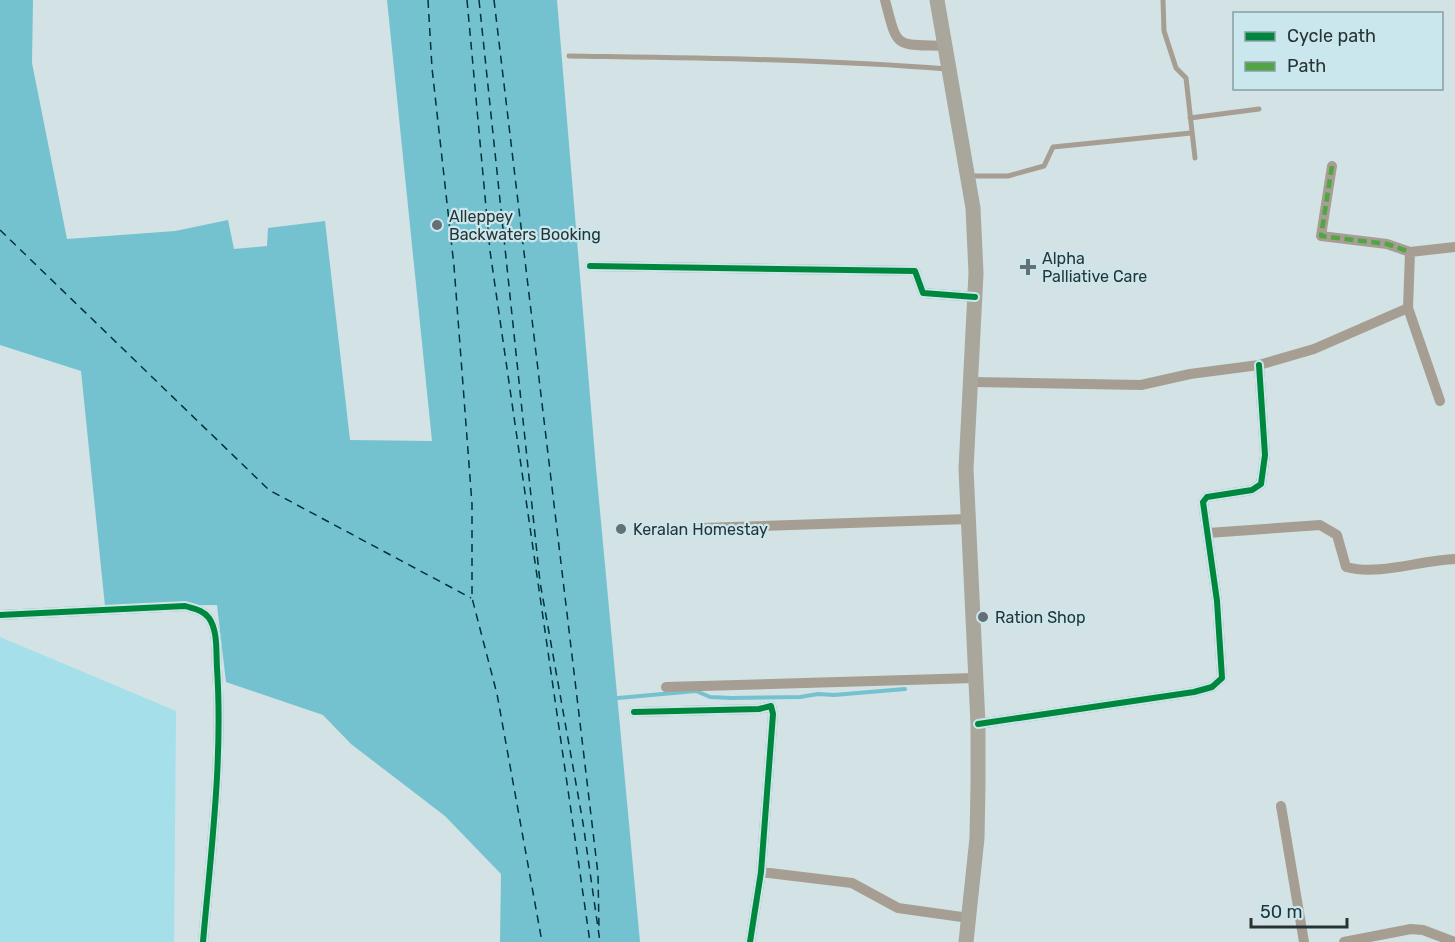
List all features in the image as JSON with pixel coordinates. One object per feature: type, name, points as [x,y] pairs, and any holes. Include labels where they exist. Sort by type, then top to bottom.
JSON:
[{"type":"main road","points":[[937,0],[973,208],[976,273],[966,470],[978,724],[977,838],[966,942]]},
{"type":"street","points":[[885,0],[894,35],[898,41],[904,45],[945,46]]},
{"type":"street","points":[[1332,166],[1321,236],[1387,244],[1410,252],[1455,247]]},
{"type":"street","points":[[1410,252],[1408,308],[1440,401]]},
{"type":"street","points":[[590,266],[915,271],[922,292],[975,297]]},
{"type":"street","points":[[972,382],[1141,385],[1190,374],[1258,365],[1314,349],[1408,308]]},
{"type":"street","points":[[978,724],[1194,692],[1212,687],[1222,678],[1217,602],[1203,502],[1207,497],[1252,490],[1261,484],[1265,455],[1258,365]]},
{"type":"street","points":[[702,528],[968,519]]},
{"type":"street","points":[[1208,533],[1320,525],[1337,535],[1346,567],[1356,570],[1455,559]]},
{"type":"street","points":[[0,615],[185,606],[202,611],[210,620],[215,636],[220,712],[212,852],[203,942]]},
{"type":"street","points":[[666,687],[975,678]]},
{"type":"street","points":[[634,712],[759,709],[771,706],[773,714],[761,872],[750,942]]},
{"type":"street","points":[[1281,806],[1304,942]]},
{"type":"street","points":[[761,872],[852,883],[898,908],[969,918]]},
{"type":"street","points":[[1344,942],[1411,929],[1423,930],[1455,942]]},
{"type":"lane","points":[[1163,0],[1164,31],[1176,68],[1186,78],[1195,158]]},
{"type":"lane","points":[[569,56],[893,64],[949,69]]},
{"type":"lane","points":[[1190,118],[1259,109]]},
{"type":"lane","points":[[968,176],[1008,176],[1044,166],[1053,147],[1191,133]]},
{"type":"shaded area","points":[[0,0],[33,0],[32,63],[67,239],[175,231],[228,220],[234,249],[267,246],[268,228],[325,221],[350,440],[432,441],[387,0],[557,0],[596,468],[640,942],[500,942],[501,874],[445,816],[351,744],[323,715],[226,682],[217,605],[105,606],[81,371],[0,345]]},
{"type":"shaded area","points":[[0,637],[176,711],[174,942],[0,942]]},
{"type":"waterway","points":[[618,698],[696,691],[710,697],[800,697],[905,689]]},
{"type":"ferry route","points":[[428,0],[432,68],[454,266],[472,504],[472,598],[497,694],[542,942]]},
{"type":"ferry route","points":[[467,0],[490,251],[590,942]]},
{"type":"ferry route","points":[[479,0],[540,582],[583,823],[600,942]]},
{"type":"ferry route","points":[[494,0],[598,874],[599,929]]},
{"type":"ferry route","points":[[0,230],[269,490],[471,598]]},
{"type":"marked path","points":[[1332,166],[1321,236],[1387,244],[1410,252]]},
{"type":"cycle path","points":[[590,266],[915,271],[923,293],[975,297]]},
{"type":"cycle path","points":[[978,724],[1194,692],[1212,687],[1222,678],[1217,601],[1203,502],[1207,497],[1252,490],[1261,484],[1265,455],[1259,365]]},
{"type":"cycle path","points":[[0,615],[185,606],[201,611],[209,618],[216,642],[218,736],[215,805],[203,942]]},
{"type":"cycle path","points":[[634,712],[759,709],[771,706],[773,714],[761,872],[750,942]]},
{"type":"place","name":"Alleppey Backwaters Booking","points":[[437,225]]},
{"type":"place","name":"Alpha Palliative Care","points":[[1028,267]]},
{"type":"place","name":"Keralan Homestay","points":[[621,529]]},
{"type":"place","name":"Ration Shop","points":[[983,617]]}]
